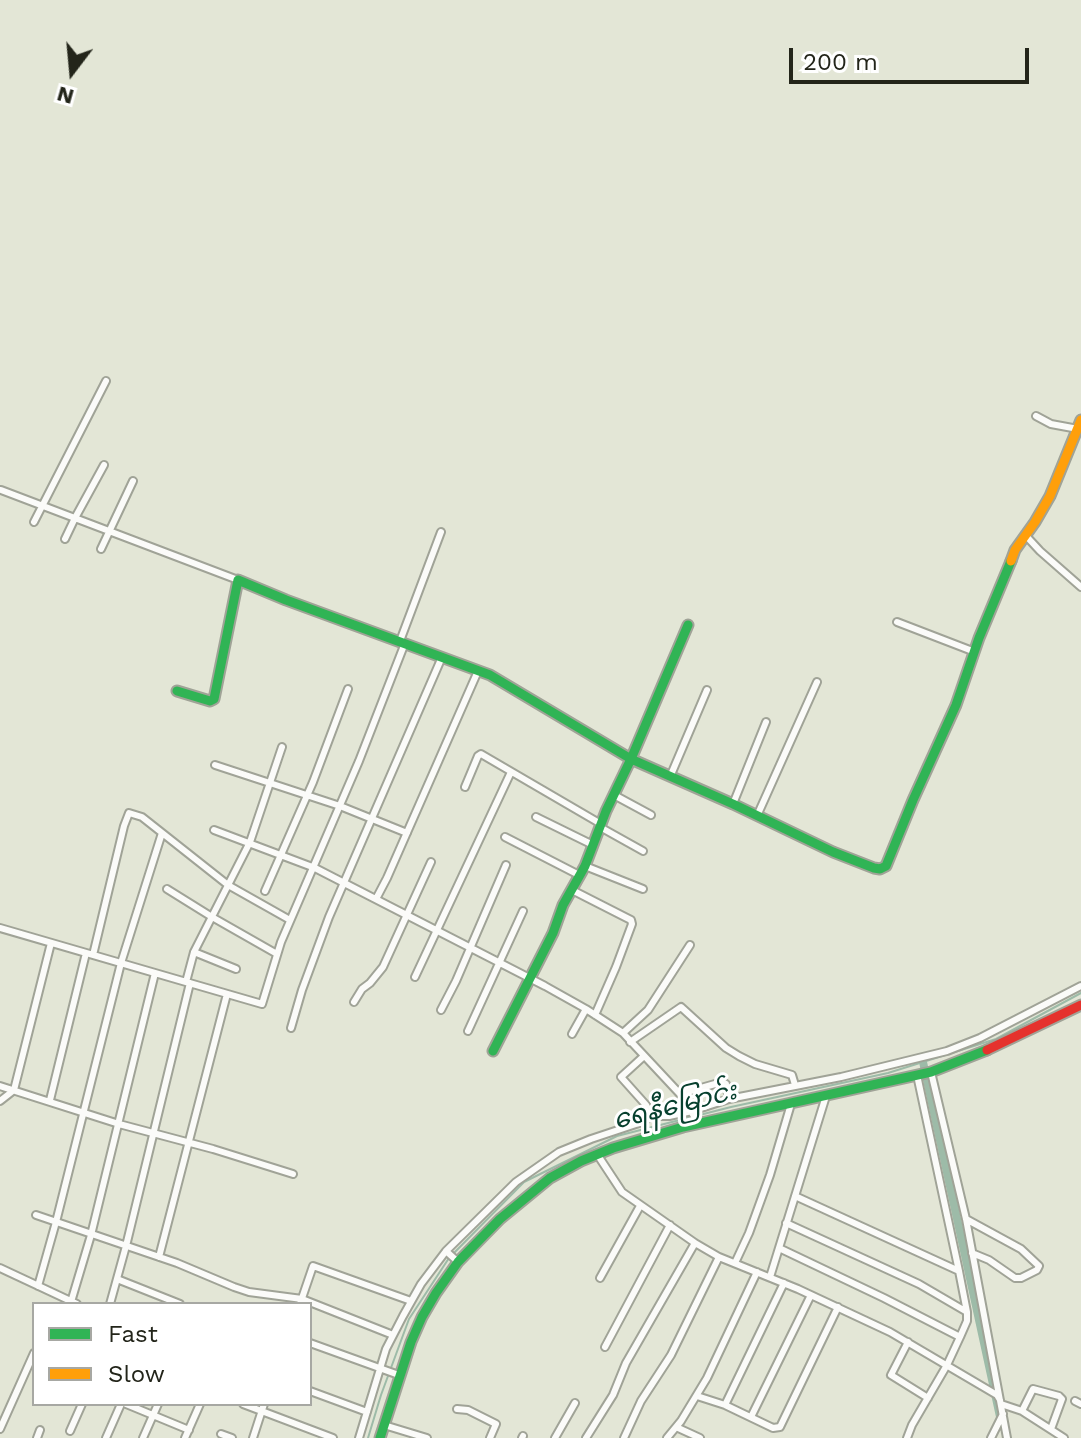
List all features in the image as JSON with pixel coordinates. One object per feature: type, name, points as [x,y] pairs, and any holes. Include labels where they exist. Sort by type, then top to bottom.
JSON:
[{"type":"street","points":[[34,522],[106,381]]},
{"type":"street","points":[[1,490],[495,678],[542,704],[629,762],[733,804],[833,852],[880,869],[886,866],[956,705],[1015,550],[1027,536],[1050,496],[1079,424],[1060,426],[1036,416]]},
{"type":"street","points":[[65,539],[104,465]]},
{"type":"street","points":[[101,549],[133,481]]},
{"type":"street","points":[[0,928],[262,1004],[277,954],[340,806],[441,532]]},
{"type":"street","points":[[1027,536],[1081,587]]},
{"type":"street","points":[[177,691],[210,701],[214,699],[238,580]]},
{"type":"street","points":[[897,622],[975,652]]},
{"type":"street","points":[[493,1051],[582,870],[688,625]]},
{"type":"street","points":[[291,1028],[316,949],[442,657]]},
{"type":"street","points":[[376,899],[478,671]]},
{"type":"street","points":[[757,816],[817,682]]},
{"type":"street","points":[[265,891],[348,689]]},
{"type":"street","points":[[670,777],[707,690]]},
{"type":"street","points":[[733,804],[766,722]]},
{"type":"street","points":[[111,1302],[154,1133],[194,952],[250,842],[282,747]]},
{"type":"street","points":[[465,787],[479,754],[643,851]]},
{"type":"street","points":[[215,765],[307,794],[407,833]]},
{"type":"street","points":[[415,977],[511,772]]},
{"type":"street","points":[[614,795],[651,815]]},
{"type":"street","points":[[50,1100],[127,815],[131,813],[142,817],[230,883],[290,920]]},
{"type":"street","points":[[536,817],[593,845]]},
{"type":"street","points":[[214,830],[315,868],[586,1009],[619,1030],[680,1094],[695,1117]]},
{"type":"street","points":[[38,1286],[121,963],[162,833]]},
{"type":"street","points":[[505,837],[582,870],[643,889]]},
{"type":"street","points":[[354,1002],[383,967],[431,862]]},
{"type":"street","points":[[441,1010],[506,865]]},
{"type":"street","points":[[167,889],[277,954]]},
{"type":"street","points":[[572,890],[631,920],[632,924],[595,1015]]},
{"type":"street","points":[[468,1031],[523,911]]},
{"type":"street","points":[[0,1101],[14,1090],[51,943]]},
{"type":"street","points":[[619,1030],[648,1010],[690,945]]},
{"type":"street","points":[[194,952],[236,969]]},
{"type":"street","points":[[74,1302],[155,973]]},
{"type":"street","points":[[380,1438],[397,1375],[436,1293],[458,1261],[500,1219],[550,1178],[581,1161],[695,1117],[729,1099],[841,1077],[947,1051],[980,1038],[1081,986]]},
{"type":"street","points":[[159,1257],[227,994]]},
{"type":"street","points":[[359,1438],[386,1349],[421,1284],[447,1252],[516,1182],[559,1152],[652,1116],[695,1117],[791,1104],[931,1072],[1001,1045],[1081,1005]]},
{"type":"street","points":[[630,1042],[681,1007],[726,1048],[755,1064],[792,1075],[795,1085]]},
{"type":"street","points":[[572,1034],[586,1009]]},
{"type":"street","points":[[644,1056],[621,1077],[652,1116]]},
{"type":"street","points":[[931,1072],[966,1219],[1007,1438]]},
{"type":"street","points":[[911,1437],[912,1425],[947,1365],[967,1321],[917,1075]]},
{"type":"street","points":[[680,1094],[722,1082],[726,1084],[729,1099]]},
{"type":"street","points":[[0,1086],[293,1174]]},
{"type":"street","points":[[770,1277],[826,1096]]},
{"type":"street","points":[[735,1263],[770,1175],[791,1104]]},
{"type":"street","points":[[597,1154],[622,1192],[695,1243],[719,1257],[838,1307],[908,1342],[1062,1437]]},
{"type":"street","points":[[795,1196],[959,1271]]},
{"type":"street","points":[[600,1278],[640,1206]]},
{"type":"street","points":[[36,1215],[249,1292],[282,1295],[301,1302],[313,1266],[411,1301]]},
{"type":"street","points":[[966,1219],[1021,1249],[1039,1266],[1037,1270],[1015,1278],[989,1260],[972,1253]]},
{"type":"street","points":[[786,1223],[919,1284],[967,1312]]},
{"type":"street","points":[[605,1347],[670,1225]]},
{"type":"street","points":[[586,1438],[613,1395],[626,1363],[695,1243]]},
{"type":"street","points":[[779,1248],[960,1337]]},
{"type":"street","points":[[447,1252],[458,1261]]},
{"type":"street","points":[[624,1438],[641,1401],[671,1355],[719,1257]]},
{"type":"street","points":[[0,1268],[38,1286],[58,1300]]},
{"type":"street","points":[[667,1438],[697,1396],[757,1272]]},
{"type":"street","points":[[117,1279],[175,1302]]},
{"type":"street","points":[[725,1405],[784,1283]]},
{"type":"street","points":[[751,1417],[811,1295]]},
{"type":"street","points":[[312,1306],[393,1335]]},
{"type":"street","points":[[697,1396],[725,1405],[773,1428],[782,1425],[838,1307]]},
{"type":"street","points":[[908,1342],[891,1375],[928,1398]]},
{"type":"street","points":[[312,1344],[397,1375]]},
{"type":"street","points":[[0,1429],[32,1360]]},
{"type":"street","points":[[1022,1411],[1033,1389],[1059,1396],[1062,1399],[1051,1429]]},
{"type":"street","points":[[312,1392],[367,1412]]},
{"type":"street","points":[[555,1438],[575,1403]]},
{"type":"street","points":[[70,1431],[81,1406]]},
{"type":"street","points":[[106,1438],[122,1406]]},
{"type":"street","points":[[128,1406],[189,1430]]},
{"type":"street","points":[[143,1438],[157,1406]]},
{"type":"street","points":[[185,1438],[199,1406]]},
{"type":"street","points":[[253,1438],[263,1408],[333,1438]]},
{"type":"street","points":[[457,1409],[468,1410],[496,1424],[490,1438]]},
{"type":"street","points":[[386,1415],[402,1434],[427,1438]]},
{"type":"street","points":[[991,1438],[1002,1416]]},
{"type":"street","points":[[676,1427],[700,1438]]},
{"type":"street","points":[[37,1438],[40,1430]]},
{"type":"street","points":[[221,1434],[232,1438]]},
{"type":"waterway","name":"ရေနီမြောင်း","points":[[368,1438],[409,1319],[449,1258],[524,1182],[617,1136],[731,1107],[888,1073],[996,1039],[1081,993]]},
{"type":"waterway","points":[[923,1062],[1002,1426]]},
{"type":"traffic: fast","points":[[493,1051],[585,866],[606,811],[631,759],[833,852],[874,868],[886,866],[956,705],[979,638],[1011,561]]},
{"type":"traffic: fast","points":[[177,691],[210,701],[214,699],[238,580],[490,675],[631,759],[688,625]]},
{"type":"traffic: fast","points":[[380,1438],[411,1342],[436,1293],[458,1262],[500,1219],[550,1178],[613,1148],[683,1127],[931,1072],[987,1050]]},
{"type":"traffic: slow","points":[[1011,561],[1050,496],[1081,420]]},
{"type":"traffic: jam","points":[[987,1050],[1081,1005]]}]
